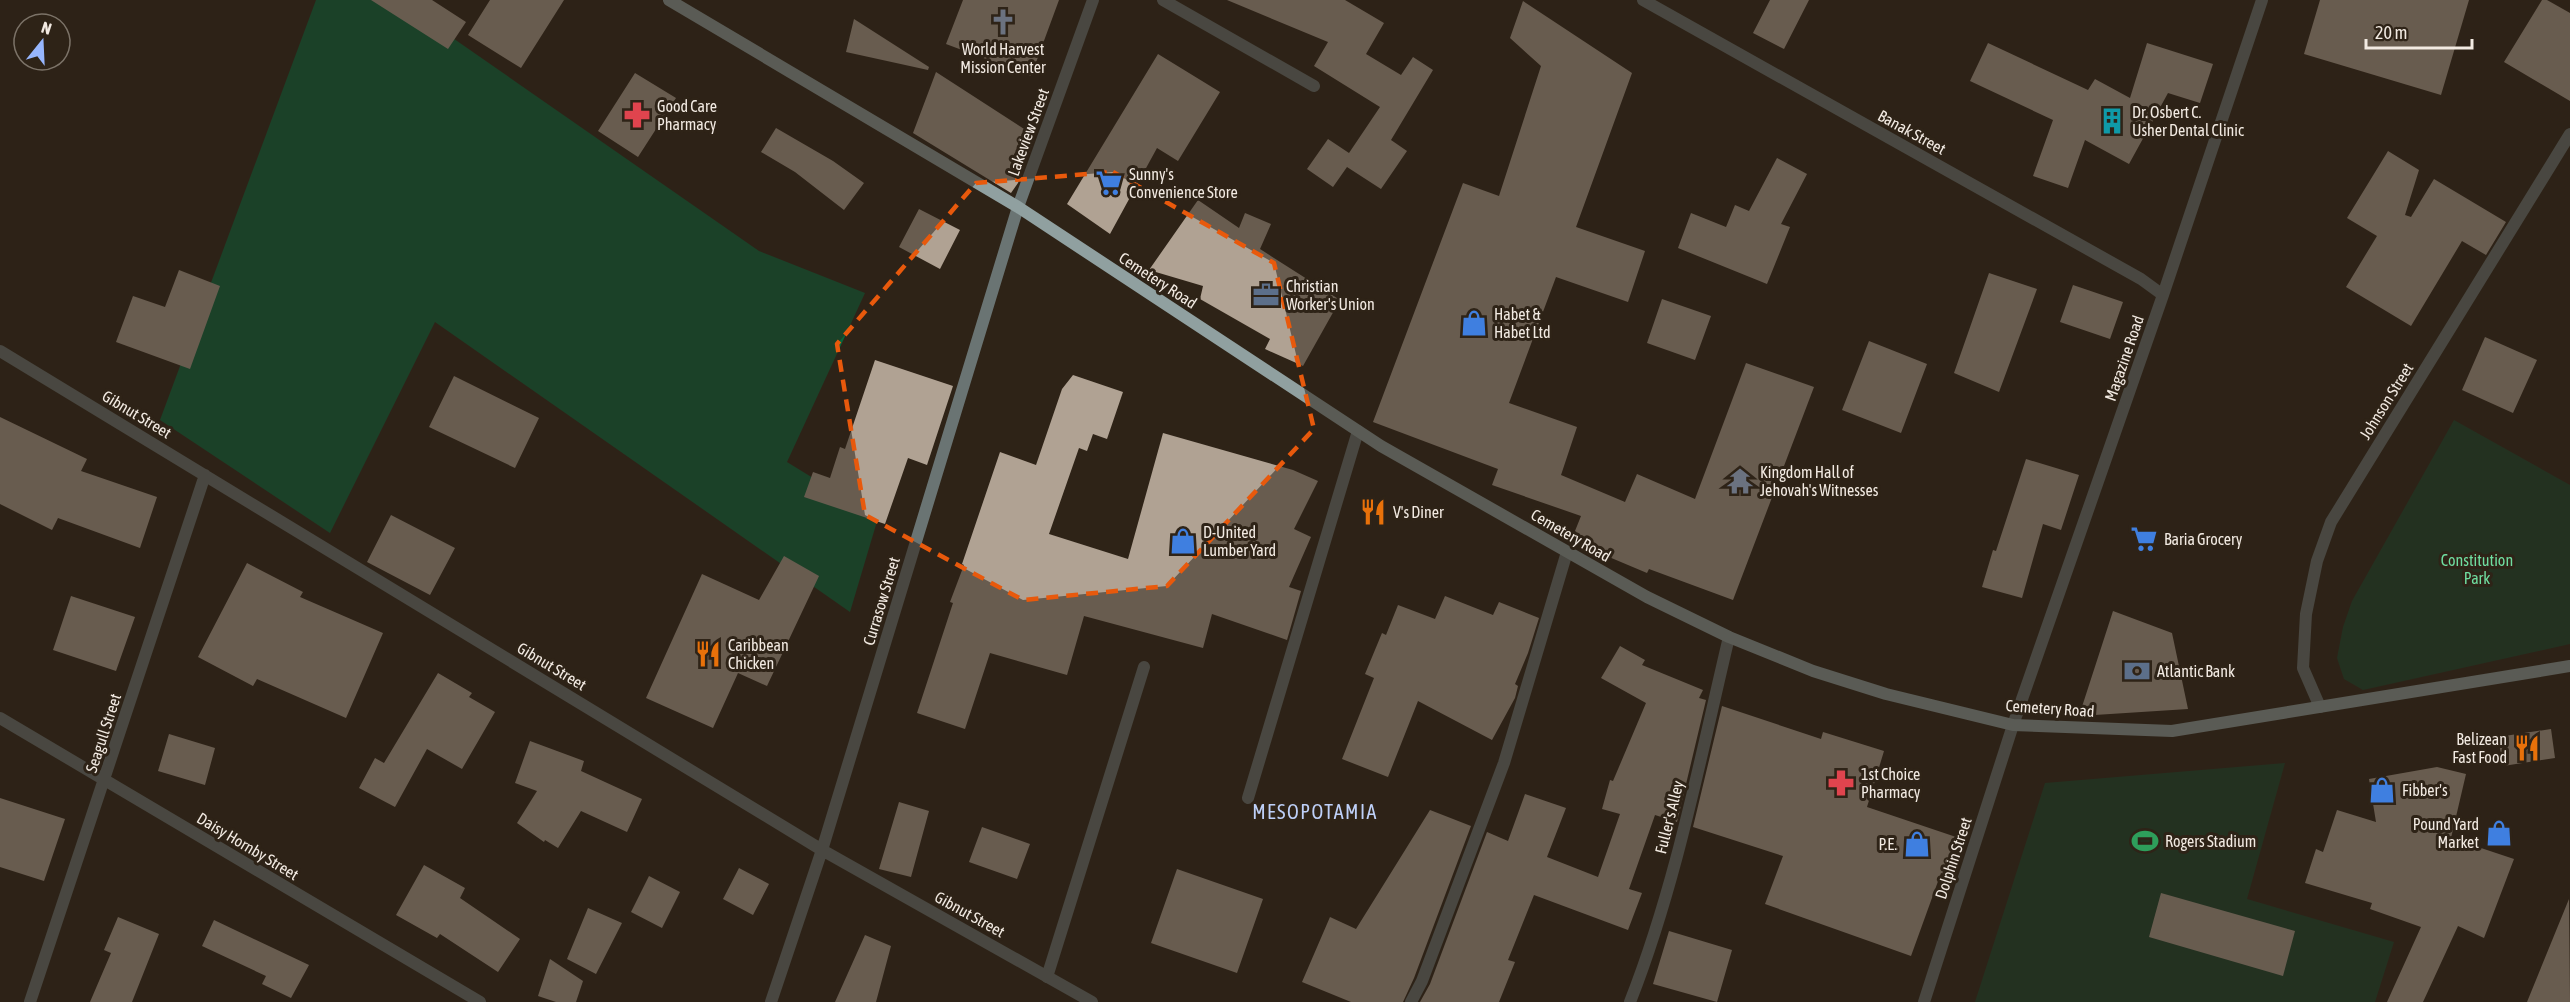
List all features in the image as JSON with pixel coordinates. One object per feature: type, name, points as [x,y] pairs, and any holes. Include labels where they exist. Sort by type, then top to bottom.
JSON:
[{"type":"main road","name":"Cemetery Road","points":[[669,0],[1018,207],[1358,431],[1647,597],[1729,637],[1813,671],[1886,694],[2013,725],[2172,731],[2570,666]]},
{"type":"street","name":"Lakeview Street","points":[[1018,207],[1093,0]]},
{"type":"street","points":[[1163,0],[1314,86]]},
{"type":"street","name":"Banak Street","points":[[1643,0],[1663,5],[2140,279],[2163,295]]},
{"type":"street","name":"Magazine Road","points":[[2013,725],[2163,295],[2262,0]]},
{"type":"street","name":"Johnson Street","points":[[2320,707],[2303,668],[2306,614],[2317,561],[2331,522],[2570,134]]},
{"type":"street","name":"Currasow Street","points":[[771,1002],[822,850],[1018,207]]},
{"type":"street","name":"Gibnut Street","points":[[0,351],[822,850],[1092,1002]]},
{"type":"street","points":[[1248,798],[1358,431]]},
{"type":"street","name":"Seagull Street","points":[[30,1002],[204,475]]},
{"type":"street","points":[[1411,1002],[1422,981],[1504,763],[1567,552]]},
{"type":"street","name":"Fuller's Alley","points":[[1630,1002],[1647,959],[1681,838],[1729,637]]},
{"type":"street","points":[[1047,977],[1144,667]]},
{"type":"street","name":"Daisy Hornby Street","points":[[0,718],[480,1002]]},
{"type":"street","name":"Dolphin Street","points":[[1924,1002],[2013,725]]},
{"type":"highlighted area","points":[[1113,172],[1274,263],[1314,429],[1167,586],[1023,600],[865,515],[837,344],[976,183]]},
{"type":"green space","points":[[316,0],[398,0],[759,251],[865,293],[787,462],[878,518],[850,612],[435,322],[330,533],[160,420]]},
{"type":"green space","name":"Constitution Park","points":[[2454,420],[2570,485],[2570,644],[2363,690],[2344,679],[2337,658],[2343,627],[2352,601]]},
{"type":"green space","name":"Rogers Stadium","points":[[2285,763],[2247,899],[2394,942],[2375,1002],[1975,1002],[2045,783]]},
{"type":"building","points":[[371,0],[432,0],[466,22],[448,49]]},
{"type":"building","points":[[490,0],[564,0],[521,68],[468,35]]},
{"type":"building","name":"World Harvest Mission Center","points":[[963,0],[1059,0],[1031,76],[946,44]]},
{"type":"building","points":[[1227,0],[1345,0],[1384,23],[1366,54],[1401,75],[1413,57],[1433,70],[1391,140],[1407,151],[1381,189],[1347,167],[1333,187],[1307,169],[1328,139],[1349,153],[1380,107],[1314,66],[1328,42]]},
{"type":"building","points":[[1770,0],[1809,0],[1784,49],[1753,33]]},
{"type":"building","points":[[2320,0],[2469,0],[2441,95],[2304,54]]},
{"type":"building","points":[[2542,0],[2547,0],[2570,13],[2570,101],[2504,62]]},
{"type":"building","points":[[1523,1],[1632,73],[1576,227],[1645,251],[1628,302],[1556,277],[1509,403],[1577,427],[1561,475],[1625,502],[1637,474],[1695,499],[1746,363],[1814,387],[1733,600],[1649,569],[1647,573],[1571,541],[1581,516],[1492,485],[1498,469],[1373,422],[1463,183],[1499,196],[1541,66],[1510,38]]},
{"type":"building","points":[[854,19],[929,67],[928,70],[846,52]]},
{"type":"building","points":[[1988,43],[2088,90],[2095,79],[2130,98],[2147,43],[2213,64],[2200,103],[2168,93],[2129,164],[2085,140],[2068,188],[2033,176],[2053,120],[1970,81]]},
{"type":"building","points":[[1158,54],[1220,92],[1178,161],[1157,148],[1110,234],[1067,204]]},
{"type":"building","points":[[936,72],[1035,136],[1018,183],[1011,193],[913,133]]},
{"type":"building","name":"Good Care Pharmacy","points":[[635,73],[676,98],[638,157],[598,131]]},
{"type":"building","points":[[776,128],[833,161],[864,183],[844,210],[795,172],[761,152]]},
{"type":"building","points":[[2388,151],[2419,170],[2405,215],[2411,217],[2434,179],[2506,222],[2486,255],[2462,241],[2411,326],[2346,287],[2377,236],[2347,218]]},
{"type":"building","points":[[1777,158],[1807,174],[1781,224],[1790,227],[1767,284],[1678,248],[1691,213],[1726,227],[1735,205],[1749,211]]},
{"type":"building","points":[[1198,200],[1239,228],[1245,213],[1271,224],[1260,249],[1340,300],[1303,366],[1265,349],[1270,339],[1200,299],[1203,286],[1149,270]]},
{"type":"building","points":[[919,209],[960,230],[940,269],[899,247]]},
{"type":"building","points":[[179,270],[220,286],[190,369],[116,342],[133,296],[165,307]]},
{"type":"building","points":[[1989,273],[2037,289],[1999,392],[1954,373]]},
{"type":"building","points":[[2073,285],[2123,302],[2110,339],[2060,322]]},
{"type":"building","points":[[1662,299],[1711,316],[1695,360],[1647,343]]},
{"type":"building","points":[[2485,337],[2537,360],[2513,413],[2462,390]]},
{"type":"building","points":[[1869,341],[1927,364],[1901,433],[1842,410]]},
{"type":"building","points":[[875,360],[953,386],[927,465],[908,458],[885,524],[804,497],[813,472],[830,478],[840,447],[845,449]]},
{"type":"building","points":[[1073,375],[1123,392],[1107,439],[1093,434],[1087,451],[1079,448],[1049,534],[1128,559],[1163,433],[1293,470],[1318,481],[1294,529],[1311,537],[1289,587],[1301,591],[1287,640],[1212,614],[1203,648],[1084,616],[1067,675],[990,653],[965,729],[917,713],[953,603],[950,602],[964,565],[962,564],[1000,452],[1036,465],[1062,389]]},
{"type":"building","points":[[454,376],[539,418],[515,468],[429,427]]},
{"type":"building","points":[[0,417],[87,459],[81,471],[157,497],[140,548],[58,518],[52,530],[0,504]]},
{"type":"building","points":[[2026,459],[2079,475],[2061,530],[2043,524],[2022,598],[1982,587]]},
{"type":"building","points":[[391,515],[455,548],[430,595],[367,562]]},
{"type":"building","points":[[784,556],[819,576],[767,686],[738,673],[713,728],[646,698],[702,574],[759,600]]},
{"type":"building","points":[[247,563],[303,592],[300,597],[383,633],[346,718],[257,679],[253,686],[198,657]]},
{"type":"building","points":[[71,596],[135,617],[116,671],[53,650]]},
{"type":"building","points":[[1445,596],[1493,615],[1499,602],[1539,618],[1515,684],[1518,686],[1515,698],[1492,740],[1418,701],[1388,777],[1342,759],[1374,678],[1365,674],[1382,633],[1386,635],[1398,605],[1435,619]]},
{"type":"building","name":"Atlantic Bank","points":[[2113,611],[2172,633],[2188,709],[2079,716]]},
{"type":"building","points":[[1620,646],[1645,660],[1642,665],[1703,690],[1699,698],[1706,700],[1677,822],[1655,815],[1629,889],[1642,893],[1628,930],[1534,895],[1508,960],[1515,962],[1499,1002],[1420,1002],[1430,984],[1487,832],[1508,841],[1525,794],[1566,808],[1547,857],[1598,877],[1620,814],[1602,809],[1610,780],[1613,781],[1646,703],[1601,678]]},
{"type":"building","points":[[438,673],[472,693],[469,697],[495,712],[462,769],[427,749],[395,807],[359,788],[375,758],[384,763]]},
{"type":"building","points":[[1722,706],[1821,739],[1823,732],[1884,751],[1867,807],[1959,838],[1947,875],[1941,873],[1911,956],[1765,904],[1783,856],[1693,827]]},
{"type":"building","name":"Belizean Fast Food","points":[[2551,729],[2555,758],[2503,766],[2498,737]]},
{"type":"building","points":[[169,734],[215,748],[205,785],[158,771]]},
{"type":"building","points":[[530,741],[584,761],[581,771],[642,799],[627,832],[581,811],[558,848],[545,840],[544,842],[517,823],[537,791],[515,783]]},
{"type":"building","points":[[2437,767],[2466,774],[2451,838],[2514,859],[2484,938],[2458,926],[2423,1002],[2387,1002],[2421,927],[2370,909],[2372,903],[2305,883],[2316,849],[2323,852],[2337,810],[2376,822],[2369,779]]},
{"type":"building","points":[[0,798],[65,819],[44,881],[0,867]]},
{"type":"building","points":[[899,802],[929,811],[911,877],[879,869]]},
{"type":"building","points":[[1430,810],[1471,826],[1403,1002],[1351,1002],[1302,982],[1330,917],[1356,929]]},
{"type":"building","points":[[982,827],[1030,844],[1017,879],[969,862]]},
{"type":"building","points":[[424,865],[465,888],[460,898],[520,939],[498,972],[440,934],[437,938],[396,915]]},
{"type":"building","points":[[739,868],[769,884],[753,915],[723,899]]},
{"type":"building","points":[[1177,869],[1263,899],[1237,973],[1151,943]]},
{"type":"building","points":[[649,876],[680,892],[662,928],[631,912]]},
{"type":"building","points":[[2161,893],[2295,931],[2283,976],[2149,937]]},
{"type":"building","points":[[2569,899],[2570,1002],[2527,1002]]},
{"type":"building","points":[[588,908],[622,923],[596,974],[567,959]]},
{"type":"building","points":[[118,917],[159,934],[132,1002],[90,1002],[111,953],[104,950]]},
{"type":"building","points":[[214,920],[309,965],[291,998],[262,984],[266,976],[202,946]]},
{"type":"building","points":[[1669,931],[1732,950],[1717,1002],[1653,984]]},
{"type":"building","points":[[865,935],[891,946],[876,1002],[835,1002]]},
{"type":"building","points":[[550,959],[583,981],[576,1002],[556,1002],[538,996]]},
{"type":"place","name":"World Harvest Mission Center","points":[[1003,22]]},
{"type":"place","name":"Good Care Pharmacy","points":[[637,115]]},
{"type":"place","name":"Dr. Osbert C. Usher Dental Clinic","points":[[2112,121]]},
{"type":"place","name":"Sunny's Convenience Store","points":[[1109,183]]},
{"type":"place","name":"Christian Worker's Union","points":[[1266,295]]},
{"type":"place","name":"Habet & Habet Ltd","points":[[1474,323]]},
{"type":"place","name":"Kingdom Hall of Jehovah's Witnesses","points":[[1740,481]]},
{"type":"place","name":"V's Diner","points":[[1373,512]]},
{"type":"place","name":"Baria Grocery","points":[[2144,539]]},
{"type":"place","name":"D-United Lumber Yard","points":[[1183,541]]},
{"type":"place","name":"Caribbean Chicken","points":[[708,654]]},
{"type":"place","name":"Atlantic Bank","points":[[2137,671]]},
{"type":"place","name":"Belizean Fast Food","points":[[2527,748]]},
{"type":"place","name":"1st Choice Pharmacy","points":[[1841,783]]},
{"type":"place","name":"Fibber's","points":[[2382,790]]},
{"type":"place","name":"Pound Yard Market","points":[[2499,833]]},
{"type":"place","name":"Rogers Stadium","points":[[2145,841]]},
{"type":"place","name":"P.E.","points":[[1917,844]]},
{"type":"district","name":"MESOPOTAMIA","points":[[1315,812]]}]
